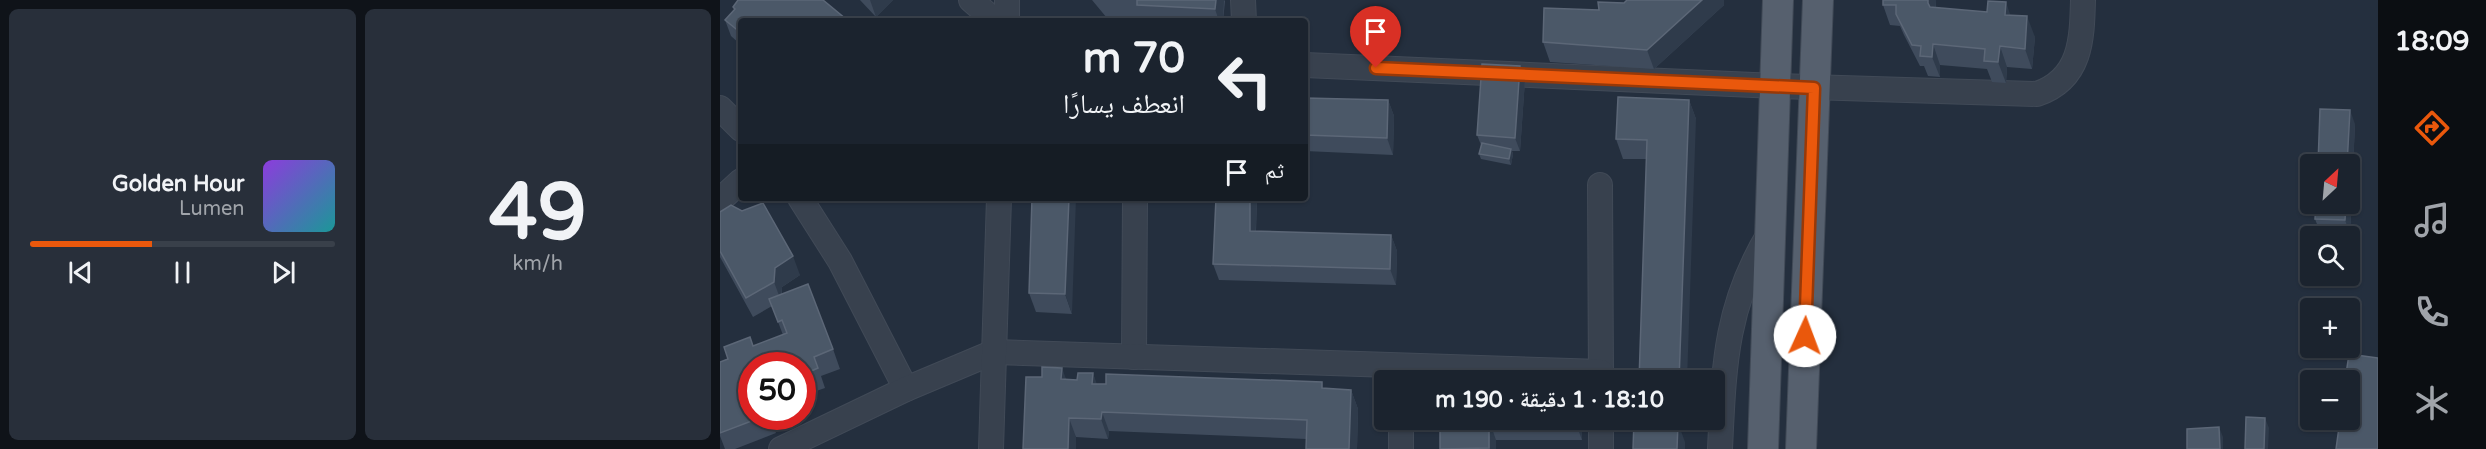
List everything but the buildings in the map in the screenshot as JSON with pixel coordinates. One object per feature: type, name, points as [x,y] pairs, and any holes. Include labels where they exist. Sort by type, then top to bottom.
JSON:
[{"type":"main road","points":[[1763,449],[1778,0]]},
{"type":"main road","points":[[1801,449],[1818,0]]},
{"type":"street","points":[[971,0],[992,18]]},
{"type":"street","points":[[1007,0],[1007,18]]},
{"type":"street","points":[[1243,0],[1244,18]]},
{"type":"street","points":[[1308,65],[1814,88],[2037,94],[2060,84],[2074,63],[2082,25],[2083,0]]},
{"type":"street","points":[[720,108],[738,126]]},
{"type":"street","points":[[720,200],[738,184]]},
{"type":"street","points":[[1600,185],[1601,370]]},
{"type":"street","points":[[802,201],[840,261],[906,388]]},
{"type":"street","points":[[991,449],[999,201]]},
{"type":"street","points":[[1134,357],[1135,201]]},
{"type":"street","points":[[1720,449],[1724,363],[1729,330],[1742,286],[1769,234]]},
{"type":"street","points":[[781,449],[906,388],[994,352],[1134,357],[1374,371]]},
{"type":"street","points":[[1401,430],[1401,449]]},
{"type":"street","points":[[1601,430],[1601,449]]},
{"type":"route","points":[[1376,68],[1814,88],[1805,336]]}]
